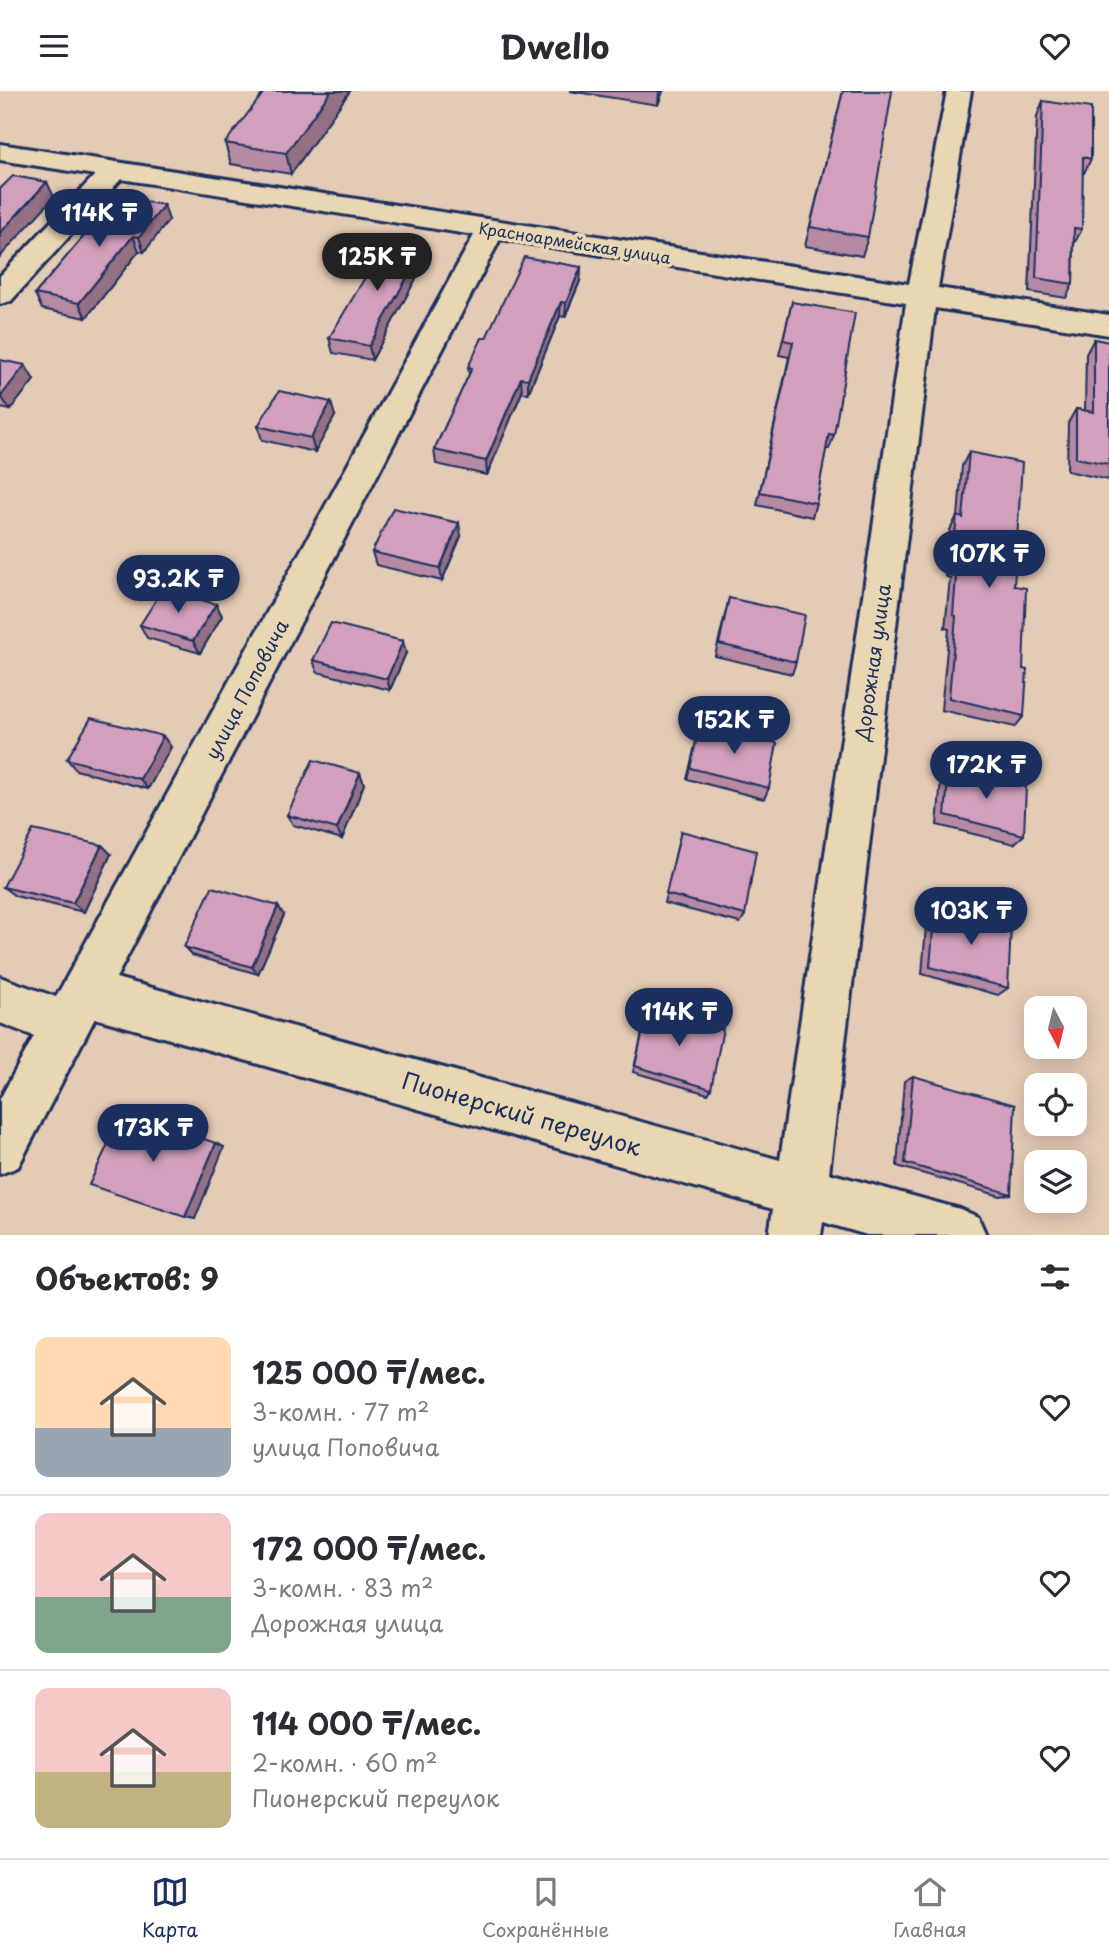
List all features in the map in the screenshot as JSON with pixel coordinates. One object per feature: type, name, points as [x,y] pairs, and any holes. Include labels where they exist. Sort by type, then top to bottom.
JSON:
[{"type":"street","name":"Дорожная улица","points":[[798,1213],[922,296],[958,91]]},
{"type":"street","name":"Красноармейская улица","points":[[0,152],[1109,325]]},
{"type":"street","points":[[0,294],[114,170]]},
{"type":"street","name":"улица Поповича","points":[[0,1149],[491,229]]},
{"type":"street","name":"Пионерский переулок","points":[[0,1000],[76,1008],[798,1213],[960,1235]]},
{"type":"building","points":[[265,91],[331,91],[286,153],[225,143]]},
{"type":"building","points":[[843,91],[892,91],[868,237],[810,227]]},
{"type":"building","points":[[1043,101],[1091,108],[1091,159],[1083,157],[1082,229],[1074,228],[1073,284],[1036,278]]},
{"type":"building","points":[[13,176],[47,182],[0,233],[0,189]]},
{"type":"building","points":[[117,197],[164,205],[139,237],[133,236],[79,303],[35,294]]},
{"type":"building","points":[[388,239],[425,245],[369,346],[329,338]]},
{"type":"building","points":[[524,257],[581,267],[566,303],[561,302],[528,379],[521,378],[486,461],[434,450],[472,368],[468,367],[482,338],[486,338]]},
{"type":"building","points":[[792,302],[855,313],[834,435],[829,434],[816,503],[760,492],[793,342],[783,340]]},
{"type":"building","points":[[1094,339],[1109,342],[1109,464],[1076,458],[1076,409],[1094,412]]},
{"type":"building","points":[[0,360],[25,365],[1,396],[0,396]]},
{"type":"building","points":[[279,391],[331,402],[311,438],[258,426]]},
{"type":"building","points":[[969,452],[1022,463],[1014,586],[1026,588],[1023,669],[1027,670],[1024,716],[949,698],[956,616],[953,615],[957,565],[952,563],[957,516],[963,518]]},
{"type":"building","points":[[393,508],[459,523],[440,568],[372,552]]},
{"type":"building","points":[[163,589],[216,604],[193,641],[140,625]]},
{"type":"building","points":[[729,598],[805,615],[796,662],[719,644]]},
{"type":"building","points":[[331,623],[403,641],[387,679],[313,660]]},
{"type":"building","points":[[91,718],[163,736],[140,779],[67,759]]},
{"type":"building","points":[[700,725],[777,743],[769,788],[690,768]]},
{"type":"building","points":[[313,760],[360,773],[337,829],[287,815]]},
{"type":"building","points":[[949,769],[1026,786],[1024,835],[945,815]]},
{"type":"building","points":[[33,830],[102,845],[73,903],[3,887]]},
{"type":"building","points":[[681,831],[756,851],[745,915],[666,894]]},
{"type":"building","points":[[212,887],[278,906],[252,967],[184,947]]},
{"type":"building","points":[[935,906],[1011,926],[1008,988],[930,967]]},
{"type":"building","points":[[648,1008],[723,1029],[711,1089],[635,1066]]},
{"type":"building","points":[[913,1076],[1015,1105],[1011,1194],[905,1163]]},
{"type":"building","points":[[123,1112],[216,1143],[185,1217],[89,1185]]}]
